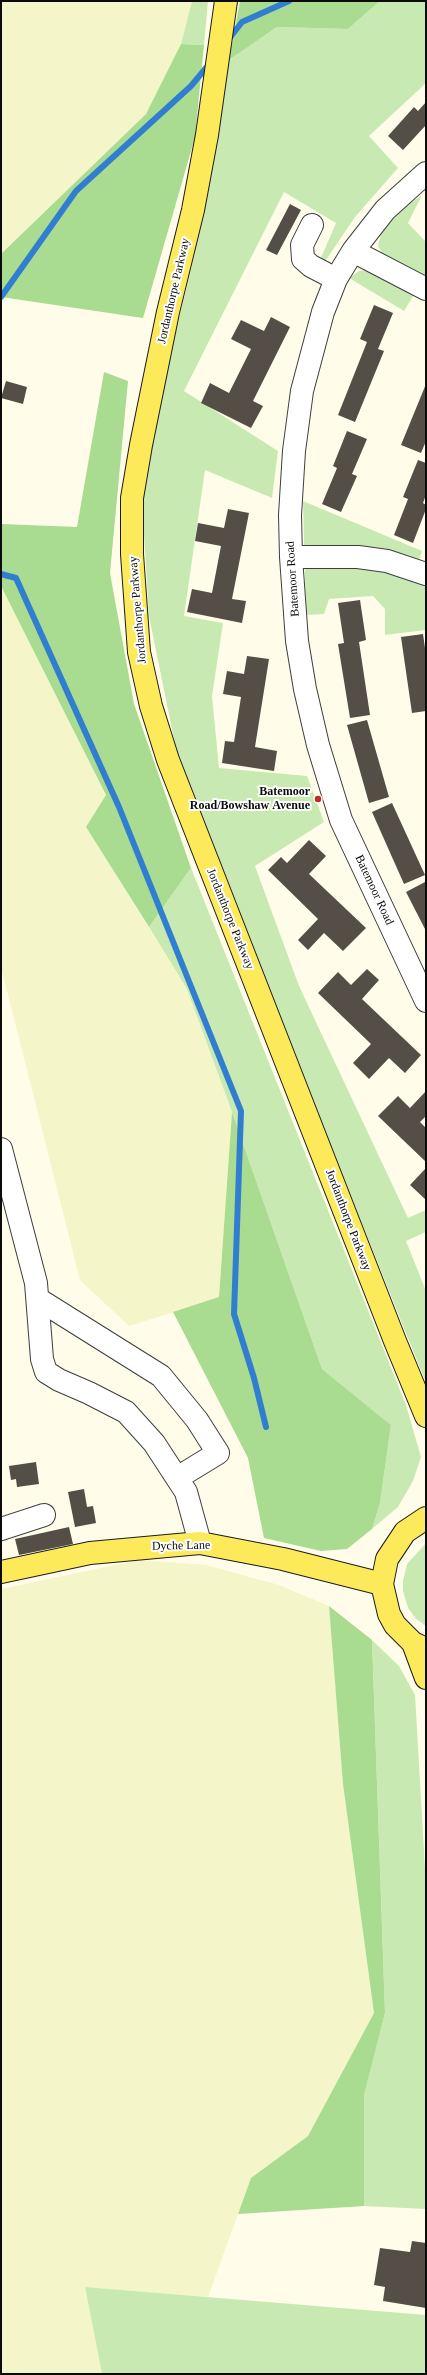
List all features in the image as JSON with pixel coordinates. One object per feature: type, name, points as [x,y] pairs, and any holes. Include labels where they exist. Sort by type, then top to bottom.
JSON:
[{"type":"main road","name":"Jordanthorpe Parkway","points":[[226,1],[217,75],[193,210],[168,312],[140,445],[132,498],[132,554],[139,652],[151,706],[168,760],[426,1416]]},
{"type":"main road","points":[[426,1518],[405,1532],[401,1537],[387,1559],[382,1584],[389,1614],[395,1625],[419,1646],[426,1678]]},
{"type":"main road","name":"Dyche Lane","points":[[1,1572],[90,1553],[200,1543],[283,1559],[382,1584]]},
{"type":"street","name":"Batemoor Road","points":[[426,173],[385,210],[353,250],[336,279],[319,325],[302,391],[294,452],[291,557],[298,641],[305,689],[318,745],[342,820],[426,1001]]},
{"type":"street","points":[[312,224],[302,245],[302,259],[311,266],[336,279]]},
{"type":"street","points":[[353,250],[426,289]]},
{"type":"street","points":[[291,557],[358,557],[388,561],[426,574]]},
{"type":"street","points":[[1,1149],[35,1276],[42,1359],[46,1372],[59,1380],[126,1412],[154,1443],[186,1492],[200,1543]]},
{"type":"street","points":[[38,1300],[161,1376],[197,1420],[218,1453],[177,1478]]},
{"type":"street","points":[[1,1529],[44,1515]]},
{"type":"green space","points":[[1,1],[192,1],[181,44],[146,114],[1,254]]},
{"type":"green space","points":[[192,1],[208,1],[204,45],[181,44]]},
{"type":"green space","points":[[240,1],[380,1],[348,29],[277,27],[229,60]]},
{"type":"green space","points":[[380,1],[426,1],[426,83],[369,136],[398,168],[355,217],[324,263],[320,260],[336,223],[284,192],[184,391],[278,451],[272,498],[205,470],[184,616],[223,623],[212,696],[219,768],[307,776],[324,822],[255,866],[299,986],[408,1218],[426,1210],[426,1232],[406,1241],[426,1291],[426,1383],[225,882],[177,754],[149,616],[142,501],[159,401],[193,261],[221,119],[229,60],[277,27],[348,29]]},
{"type":"green space","points":[[181,44],[204,45],[195,137],[143,318],[1,297],[1,254],[146,114]]},
{"type":"green space","points":[[422,195],[408,223],[426,242],[426,275],[404,311],[349,278],[359,271],[369,270],[382,254],[378,245],[382,231],[403,208]]},
{"type":"green space","points":[[104,372],[128,381],[110,573],[134,704],[191,868],[149,927],[86,827],[106,795],[1,586],[1,524],[77,527]]},
{"type":"green space","points":[[303,501],[422,551],[413,579],[426,585],[426,630],[385,635],[385,609],[373,596],[329,599],[324,614],[306,615]]},
{"type":"green space","points":[[1,586],[106,795],[86,827],[187,989],[232,1112],[219,1298],[129,1326],[80,1280],[1,967]]},
{"type":"green space","points":[[191,868],[406,1405],[421,1457],[413,1481],[398,1507],[372,1529],[380,1503],[391,1425],[322,1369],[232,1112],[187,989],[149,927]]},
{"type":"green space","points":[[232,1112],[322,1369],[391,1425],[380,1503],[372,1529],[347,1549],[321,1551],[264,1538],[248,1458],[173,1312],[219,1297]]},
{"type":"green space","points":[[426,1543],[426,1626],[416,1619],[408,1608],[403,1591],[403,1581],[407,1564]]},
{"type":"green space","points":[[139,1560],[206,1565],[279,1585],[329,1606],[343,1784],[374,2013],[308,2136],[251,2178],[208,2297],[85,2287],[102,2374],[1,2374],[1,1589]]},
{"type":"green space","points":[[329,1606],[372,1640],[385,2013],[364,2095],[364,2206],[238,2214],[251,2178],[308,2136],[374,2013],[343,1784]]},
{"type":"green space","points":[[372,1640],[399,1666],[415,1695],[426,1886],[426,2209],[364,2206],[364,2094],[385,2013]]},
{"type":"green space","points":[[85,2287],[426,2315],[426,2374],[102,2374]]},
{"type":"building","points":[[426,102],[426,125],[403,150],[388,136],[414,107],[418,111]]},
{"type":"building","points":[[290,204],[301,210],[277,255],[266,250]]},
{"type":"building","points":[[374,305],[393,313],[378,349],[384,351],[355,422],[338,415],[367,342],[360,339]]},
{"type":"building","points":[[271,317],[290,327],[253,401],[263,406],[251,428],[201,403],[210,383],[229,393],[251,349],[231,339],[241,320],[264,331]]},
{"type":"building","points":[[6,381],[27,387],[23,404],[1,398]]},
{"type":"building","points":[[426,384],[426,441],[421,453],[401,445]]},
{"type":"building","points":[[347,431],[367,439],[352,474],[357,476],[341,512],[322,504],[337,468],[333,466]]},
{"type":"building","points":[[418,460],[426,463],[426,495],[423,503],[426,505],[426,509],[413,543],[394,535],[408,499],[403,497]]},
{"type":"building","points":[[228,509],[249,513],[232,599],[246,601],[242,623],[187,612],[192,589],[212,593],[221,546],[195,541],[198,523],[224,528]]},
{"type":"building","points":[[360,600],[366,640],[359,642],[370,715],[350,718],[338,644],[344,643],[338,603]]},
{"type":"building","points":[[423,634],[426,655],[426,711],[412,713],[401,637]]},
{"type":"building","points":[[247,656],[269,659],[255,747],[277,751],[274,771],[222,763],[225,741],[234,742],[241,697],[223,694],[227,671],[244,674]]},
{"type":"building","points":[[367,720],[389,797],[369,803],[347,725]]},
{"type":"building","points":[[392,803],[425,875],[404,884],[372,812]]},
{"type":"building","points":[[309,840],[326,856],[309,874],[366,928],[343,951],[324,933],[308,950],[298,940],[318,919],[268,870],[281,857],[287,863]]},
{"type":"building","points":[[425,882],[426,884],[426,931],[406,892]]},
{"type":"building","points":[[367,969],[379,980],[362,999],[421,1055],[405,1073],[389,1058],[369,1079],[353,1063],[371,1044],[318,993],[338,972],[351,985]]},
{"type":"building","points":[[426,1091],[426,1116],[420,1122],[426,1128],[426,1162],[378,1116],[398,1096],[410,1108]]},
{"type":"building","points":[[426,1168],[426,1197],[425,1199],[410,1185]]},
{"type":"building","points":[[36,1462],[39,1484],[17,1487],[16,1479],[11,1480],[9,1466]]},
{"type":"building","points":[[84,1489],[87,1507],[93,1506],[96,1523],[75,1527],[68,1492]]},
{"type":"building","points":[[69,1527],[73,1544],[19,1555],[15,1539]]},
{"type":"building","points":[[412,2241],[426,2243],[426,2308],[383,2301],[385,2287],[374,2285],[380,2248],[410,2252]]},
{"type":"waterway","points":[[228,40],[242,22],[289,1]]},
{"type":"waterway","points":[[1,297],[76,191],[191,86],[211,62]]},
{"type":"waterway","points":[[1,574],[16,578],[119,807],[241,1111],[234,1314],[254,1378],[266,1427]]},
{"type":"place","name":"Batemoor Road/Bowshaw Avenue","points":[[318,799]]}]
